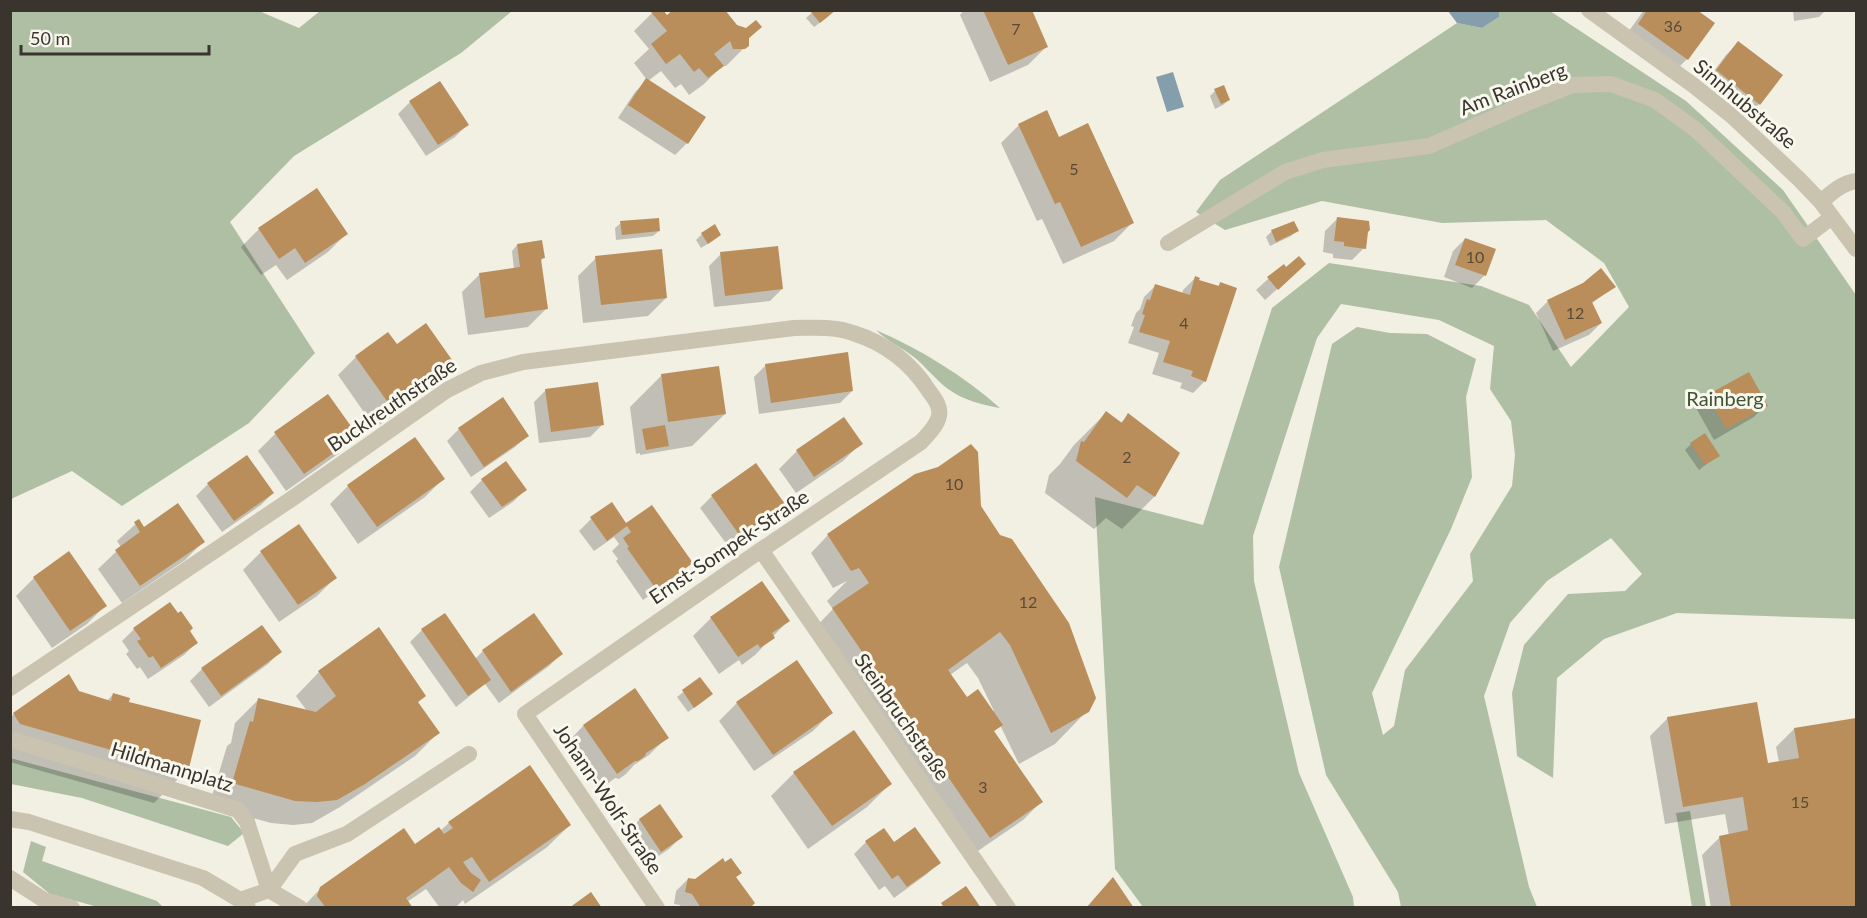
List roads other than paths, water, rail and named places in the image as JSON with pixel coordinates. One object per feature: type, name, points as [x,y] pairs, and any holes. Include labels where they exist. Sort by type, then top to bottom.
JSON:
[{"type":"street","name":"Sinnhubstraße","points":[[1589,10],[1724,110],[1792,172],[1821,202],[1857,249]]},
{"type":"street","name":"Am Rainberg","points":[[1168,243],[1285,172],[1323,160],[1429,146],[1573,85],[1611,84],[1655,100],[1695,129],[1783,212],[1803,239],[1832,217]]},
{"type":"street","points":[[1821,202],[1838,188],[1857,181]]},
{"type":"street","name":"Bucklreuthstraße","points":[[10,688],[290,500],[447,390],[481,373],[523,362],[794,328],[831,328],[853,332],[871,339],[897,355],[913,370],[938,404]]},
{"type":"street","name":"Ernst-Sompek-Straße","points":[[525,714],[921,442],[935,427],[939,416],[938,404]]},
{"type":"street","name":"Steinbruchstraße","points":[[761,550],[1008,908]]},
{"type":"street","name":"Johann-Wolf-Straße","points":[[525,714],[657,908]]},
{"type":"street","name":"Hildmannplatz","points":[[10,740],[238,810],[247,822],[269,890]]},
{"type":"street","points":[[10,819],[50,828],[203,878],[241,905],[269,890],[295,854],[347,834],[469,754]]},
{"type":"street","points":[[10,878],[44,900],[72,908]]},
{"type":"street","points":[[269,890],[300,908]]},
{"type":"water","points":[[1448,11],[1499,11],[1499,17],[1482,28],[1457,23]]},
{"type":"water","points":[[1173,72],[1184,107],[1167,112],[1156,77]]},
{"type":"park label","name":"Rainberg","points":[[1725,399]]}]
